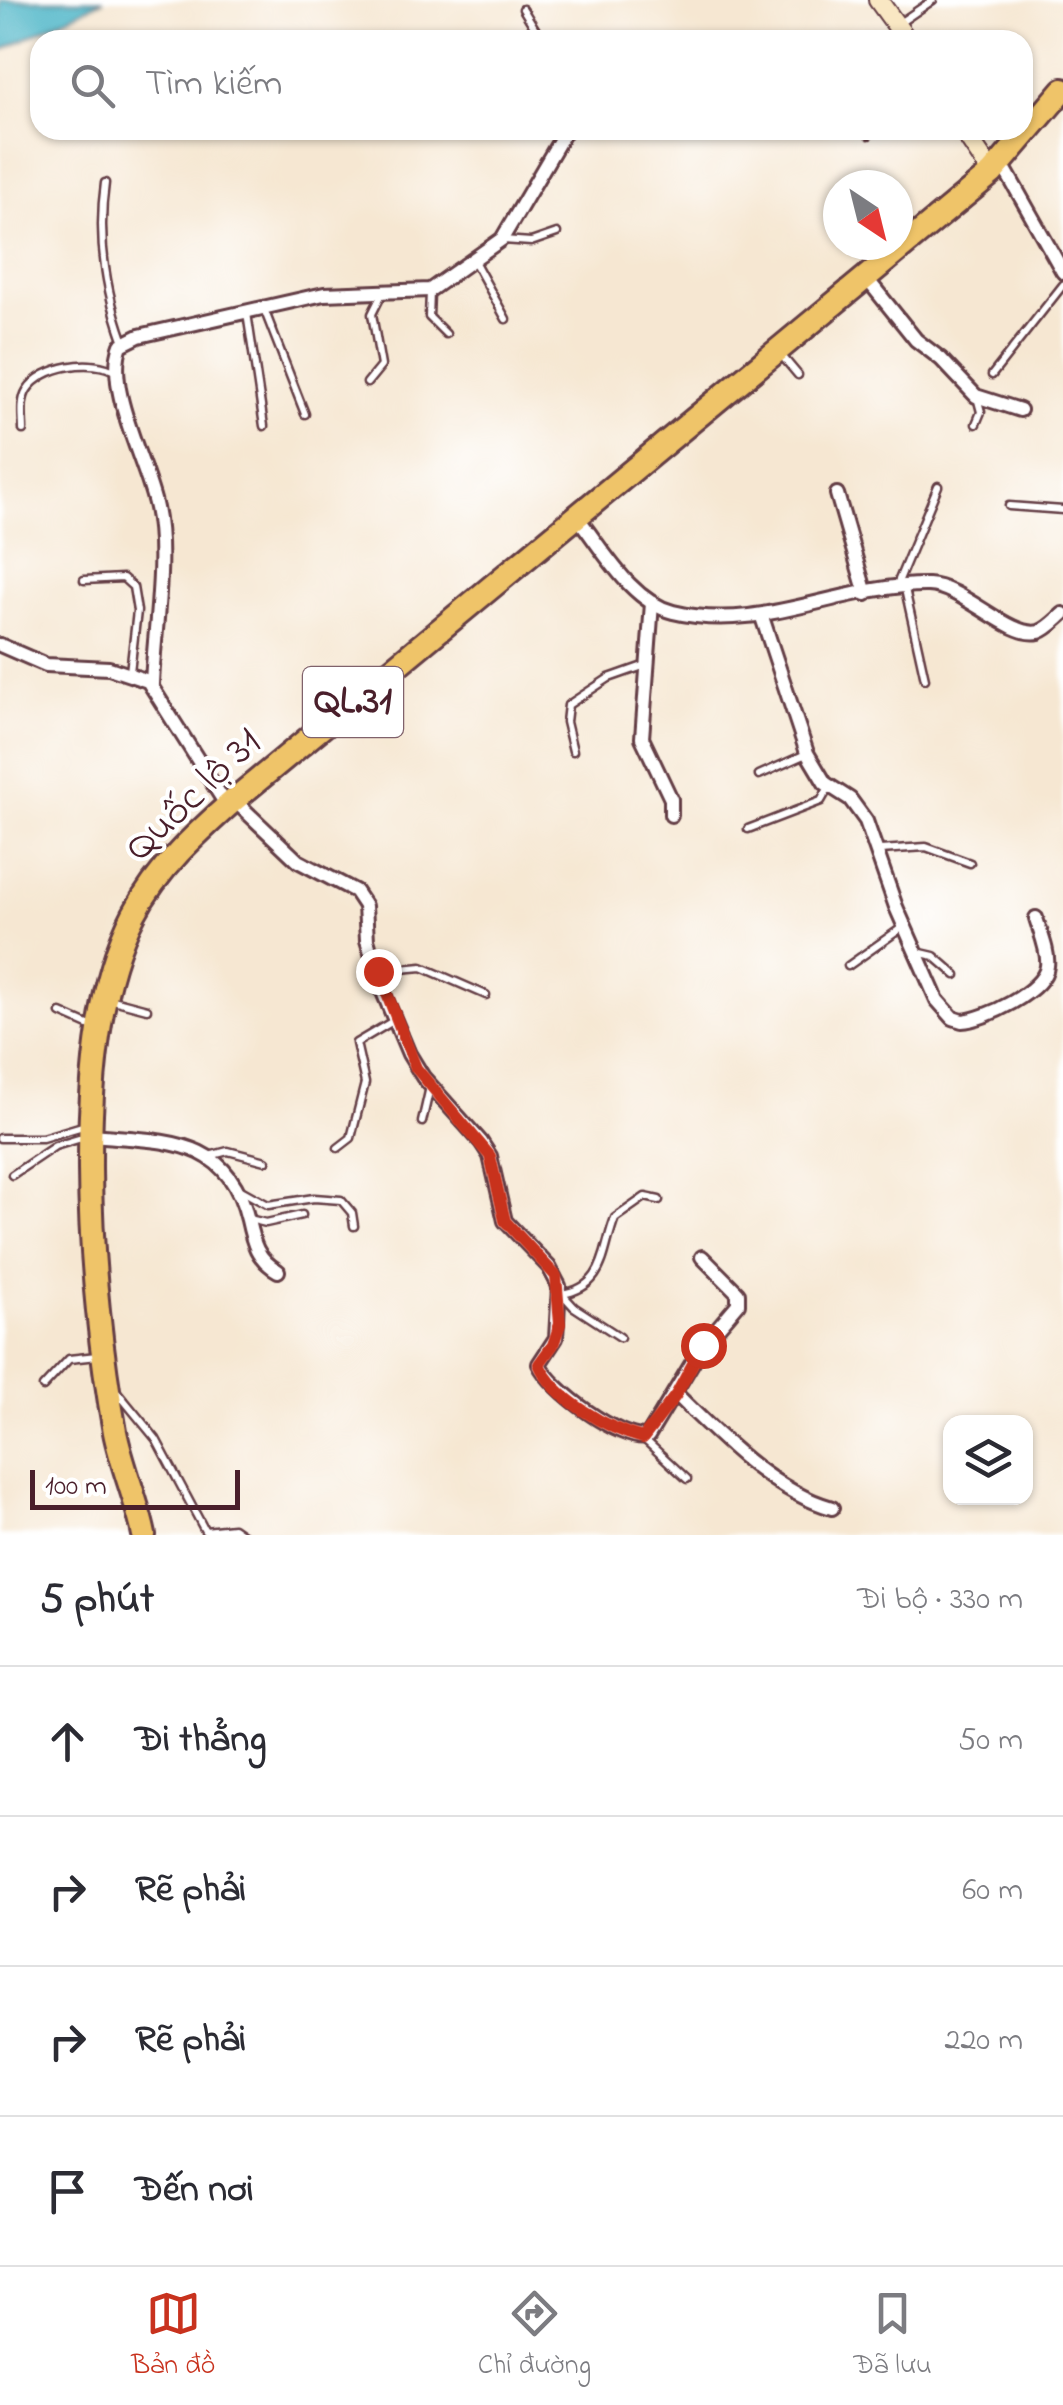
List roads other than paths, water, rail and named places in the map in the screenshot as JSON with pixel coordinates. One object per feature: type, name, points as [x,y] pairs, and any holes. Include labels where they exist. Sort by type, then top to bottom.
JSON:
[{"type":"highway","name":"Quốc lộ 31","points":[[1033,126],[1063,90]]},
{"type":"highway","name":"Quốc lộ 31","points":[[144,1535],[116,1436],[103,1356],[95,1288],[92,1129],[101,1030],[133,916],[181,849],[230,803],[867,279],[998,169],[1022,140]]},
{"type":"street","points":[[880,1],[901,30]]},
{"type":"street","points":[[152,684],[159,524],[117,372],[124,342],[324,294],[430,290],[502,239],[560,140]]},
{"type":"street","points":[[972,140],[998,169],[1063,272]]},
{"type":"street","points":[[867,279],[916,340],[942,358],[976,396],[1020,410]]},
{"type":"street","points":[[837,494],[866,594]]},
{"type":"street","points":[[577,516],[632,586],[652,603],[695,616],[762,617],[900,588],[950,589],[1036,633],[1063,614]]},
{"type":"street","points":[[652,603],[642,738],[672,799],[671,815]]},
{"type":"street","points":[[762,617],[807,753],[829,788],[856,804],[880,850],[904,926],[937,1000],[952,1018],[991,1015],[1047,972],[1036,918]]},
{"type":"street","points":[[0,645],[46,665],[130,672],[152,684],[230,803],[298,861],[355,890],[365,906],[367,940],[394,1021],[416,1068],[490,1156],[505,1221],[549,1267],[561,1294],[556,1338],[542,1357],[540,1369],[584,1409],[643,1438],[676,1395],[703,1345],[739,1299],[702,1257]]},
{"type":"street","points":[[92,1129],[183,1144],[210,1156],[237,1189],[258,1254],[278,1271]]},
{"type":"street","points":[[676,1395],[746,1458],[806,1498],[832,1508]]},
{"type":"lane","points":[[904,30],[932,0]]},
{"type":"lane","points":[[523,9],[536,30]]},
{"type":"lane","points":[[105,183],[102,253],[110,305],[124,342]]},
{"type":"lane","points":[[502,239],[532,242],[557,233]]},
{"type":"lane","points":[[474,261],[506,318]]},
{"type":"lane","points":[[992,375],[1063,285]]},
{"type":"lane","points":[[430,290],[426,302],[429,317],[446,334]]},
{"type":"lane","points":[[367,383],[382,366],[372,314],[383,293]]},
{"type":"lane","points":[[263,308],[306,414]]},
{"type":"lane","points":[[247,312],[264,426]]},
{"type":"lane","points":[[778,351],[798,375]]},
{"type":"lane","points":[[24,430],[24,395],[35,383],[85,363],[98,362],[117,372]]},
{"type":"lane","points":[[976,396],[981,412],[976,424]]},
{"type":"lane","points":[[925,680],[900,588],[938,486]]},
{"type":"lane","points":[[1009,506],[1063,510]]},
{"type":"lane","points":[[84,580],[122,578],[133,587],[136,612],[130,672]]},
{"type":"lane","points":[[572,751],[566,722],[568,704],[609,678],[648,664]]},
{"type":"lane","points":[[759,774],[807,753]]},
{"type":"lane","points":[[748,828],[822,802],[829,788]]},
{"type":"lane","points":[[880,850],[926,846],[970,863]]},
{"type":"lane","points":[[848,966],[904,926]]},
{"type":"lane","points":[[916,952],[934,956],[956,974]]},
{"type":"lane","points":[[378,971],[422,967],[486,995]]},
{"type":"lane","points":[[108,999],[147,1009]]},
{"type":"lane","points":[[61,1013],[101,1030]]},
{"type":"lane","points":[[338,1148],[351,1138],[365,1083],[356,1043],[394,1021]]},
{"type":"lane","points":[[422,1122],[430,1086]]},
{"type":"lane","points":[[0,1138],[42,1138],[92,1129]]},
{"type":"lane","points":[[12,1175],[55,1146],[92,1129]]},
{"type":"lane","points":[[210,1156],[228,1152],[266,1161]]},
{"type":"lane","points":[[237,1189],[268,1205],[314,1198],[341,1200],[352,1212],[354,1226]]},
{"type":"lane","points":[[620,1337],[561,1294],[580,1288],[599,1270],[609,1250],[614,1218],[645,1197],[660,1200]]},
{"type":"lane","points":[[248,1218],[266,1223],[302,1214]]},
{"type":"lane","points":[[43,1387],[68,1359],[103,1356]]},
{"type":"lane","points":[[109,1384],[150,1430],[205,1531],[233,1528],[243,1535]]},
{"type":"lane","points":[[643,1438],[687,1479]]},
{"type":"water","points":[[0,0],[104,0],[43,30],[30,30],[30,36],[0,51]]}]
